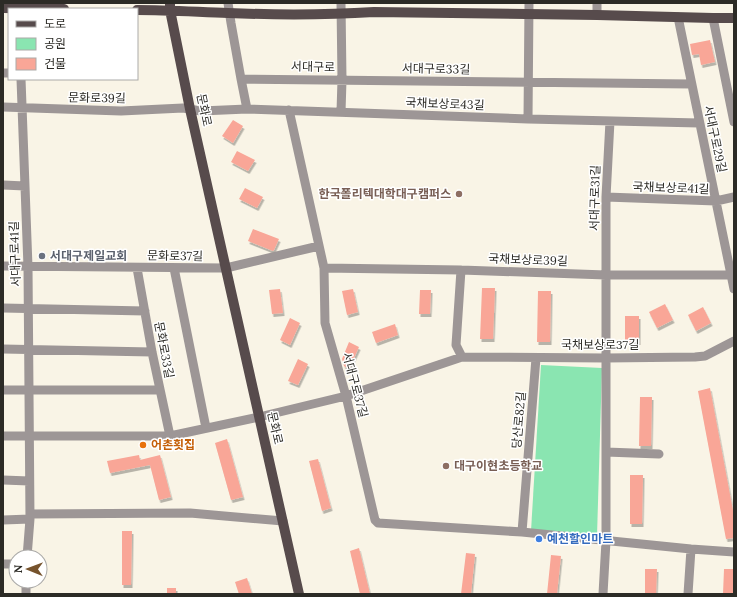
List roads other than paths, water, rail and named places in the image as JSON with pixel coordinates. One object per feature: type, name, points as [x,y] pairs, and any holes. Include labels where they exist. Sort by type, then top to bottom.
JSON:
[{"type":"main road","points":[[138,10],[170,7],[228,8],[342,14],[374,12],[734,18]]},
{"type":"main road","name":"문화로","points":[[170,7],[190,109],[299,594]]},
{"type":"street","name":"서대구로","points":[[241,79],[342,80],[342,3]]},
{"type":"street","points":[[528,119],[529,3]]},
{"type":"street","points":[[597,3],[597,15]]},
{"type":"street","points":[[228,8],[248,109]]},
{"type":"street","name":"서대구로29길","points":[[678,17],[734,289]]},
{"type":"street","points":[[713,18],[734,122]]},
{"type":"street","name":"서대구로41길","points":[[21,80],[28,267],[28,436],[30,517],[28,549]]},
{"type":"street","points":[[341,112],[342,80]]},
{"type":"street","name":"서대구로33길","points":[[342,80],[691,84]]},
{"type":"street","name":"문화로39길","points":[[3,107],[121,111],[183,108],[190,109]]},
{"type":"street","name":"국채보상로43길","points":[[190,109],[201,111],[248,109],[289,110],[528,119],[699,123]]},
{"type":"street","name":"서대구로37길","points":[[289,110],[324,268],[325,323],[346,396],[375,520],[378,523],[522,532]]},
{"type":"street","name":"서대구로31길","points":[[603,594],[606,541],[606,197],[610,121]]},
{"type":"street","points":[[3,185],[25,186]]},
{"type":"street","name":"국채보상로41길","points":[[606,197],[716,202],[734,196]]},
{"type":"street","points":[[226,268],[319,246]]},
{"type":"street","name":"문화로37길","points":[[3,266],[226,268]]},
{"type":"street","name":"문화로33길","points":[[137,268],[152,352],[170,436]]},
{"type":"street","points":[[174,268],[206,428]]},
{"type":"street","name":"국채보상로39길","points":[[324,268],[461,270],[606,275],[731,275]]},
{"type":"street","points":[[461,270],[456,345],[462,357]]},
{"type":"street","points":[[3,308],[145,311]]},
{"type":"street","name":"국채보상로37길","points":[[259,417],[346,396],[462,357],[695,357],[705,356],[734,341]]},
{"type":"street","points":[[3,349],[152,352]]},
{"type":"street","name":"당산로82길","points":[[522,532],[536,358]]},
{"type":"street","points":[[3,390],[160,390]]},
{"type":"street","points":[[3,436],[170,436],[259,417]]},
{"type":"street","points":[[606,452],[659,454]]},
{"type":"street","points":[[3,480],[30,480]]},
{"type":"street","points":[[3,520],[30,517],[190,513],[282,521]]},
{"type":"street","points":[[522,532],[734,552]]},
{"type":"street","points":[[688,594],[691,549]]},
{"type":"place","name":"한국폴리텍대학대구캠퍼스","points":[[459,194]]},
{"type":"place","name":"서대구제일교회","points":[[42,256]]},
{"type":"place","name":"어촌횟집","points":[[143,445]]},
{"type":"place","name":"대구이현초등학교","points":[[446,466]]},
{"type":"place","name":"예천할인마트","points":[[539,539]]}]
